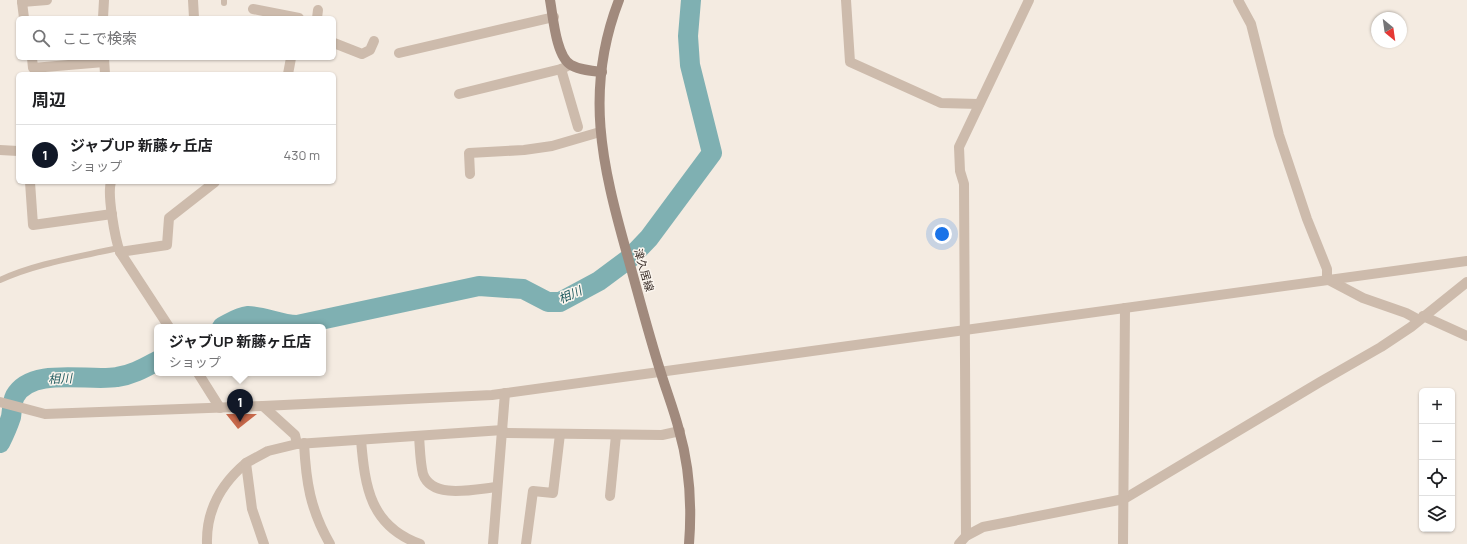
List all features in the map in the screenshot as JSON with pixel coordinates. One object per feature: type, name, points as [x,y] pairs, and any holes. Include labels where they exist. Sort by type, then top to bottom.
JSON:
[{"type":"main road","points":[[550,0],[560,49],[566,67],[602,72]]},
{"type":"main road","name":"津久居線","points":[[620,0],[606,46],[602,72],[599,96],[600,132],[607,182],[660,371],[680,431],[687,468],[690,495],[689,544]]},
{"type":"street","points":[[24,16],[22,1],[48,0]]},
{"type":"street","points":[[103,16],[104,0]]},
{"type":"street","points":[[193,0],[194,16]]},
{"type":"street","points":[[846,0],[850,62],[941,104],[979,104]]},
{"type":"street","points":[[963,540],[965,329],[964,184],[958,158],[959,147],[1029,0]]},
{"type":"street","points":[[1238,0],[1251,24],[1279,135],[1327,269],[1327,279]]},
{"type":"street","points":[[253,9],[289,16]]},
{"type":"street","points":[[399,53],[554,17]]},
{"type":"street","points":[[336,44],[362,54],[370,50],[374,41]]},
{"type":"street","points":[[33,67],[104,60],[105,72]]},
{"type":"street","points":[[288,72],[291,60]]},
{"type":"street","points":[[459,94],[566,67],[578,127]]},
{"type":"street","points":[[470,174],[469,153],[524,150],[552,146],[600,132]]},
{"type":"street","points":[[0,150],[16,151]]},
{"type":"street","points":[[30,184],[33,224],[112,214]]},
{"type":"street","points":[[111,184],[112,214],[116,242],[119,250],[166,324]]},
{"type":"street","points":[[119,250],[167,245],[169,218],[212,184]]},
{"type":"street","points":[[1,403],[45,414],[220,408],[505,393],[1467,261]]},
{"type":"street","points":[[1327,279],[1363,298],[1467,336]]},
{"type":"street","points":[[963,540],[983,527],[1124,500],[1381,347],[1467,282]]},
{"type":"street","points":[[1123,544],[1125,308]]},
{"type":"street","points":[[200,376],[220,408]]},
{"type":"street","points":[[493,544],[505,393]]},
{"type":"street","points":[[263,406],[295,435],[300,443],[310,498],[320,526],[330,544]]},
{"type":"street","points":[[207,544],[208,526],[216,499],[231,476],[246,463],[268,451],[300,443],[502,432],[662,435],[680,431]]},
{"type":"street","points":[[526,544],[532,491],[553,493],[560,434]]},
{"type":"street","points":[[610,496],[616,435]]},
{"type":"street","points":[[419,436],[423,471],[426,480],[432,487],[444,491],[497,487]]},
{"type":"street","points":[[361,440],[367,488],[376,509],[390,527],[405,537],[420,544]]},
{"type":"street","points":[[246,463],[252,509],[264,544]]},
{"type":"lane","points":[[0,280],[19,271],[40,265],[119,250]]},
{"type":"building","points":[[226,414],[257,414],[238,429]]},
{"type":"waterway","name":"相川","points":[[302,324],[479,286],[523,289],[548,302],[560,302],[599,281],[630,258],[649,238],[712,153],[690,65],[688,36],[691,0]]},
{"type":"waterway","name":"相川","points":[[228,324],[237,319],[248,316],[260,317],[284,324]]},
{"type":"waterway","name":"相川","points":[[0,443],[11,417],[15,396],[23,387],[34,381],[62,377],[117,377],[128,375],[154,363]]},
{"type":"place","name":"ジャブUP 新藤ヶ丘店","points":[[240,422]]}]
